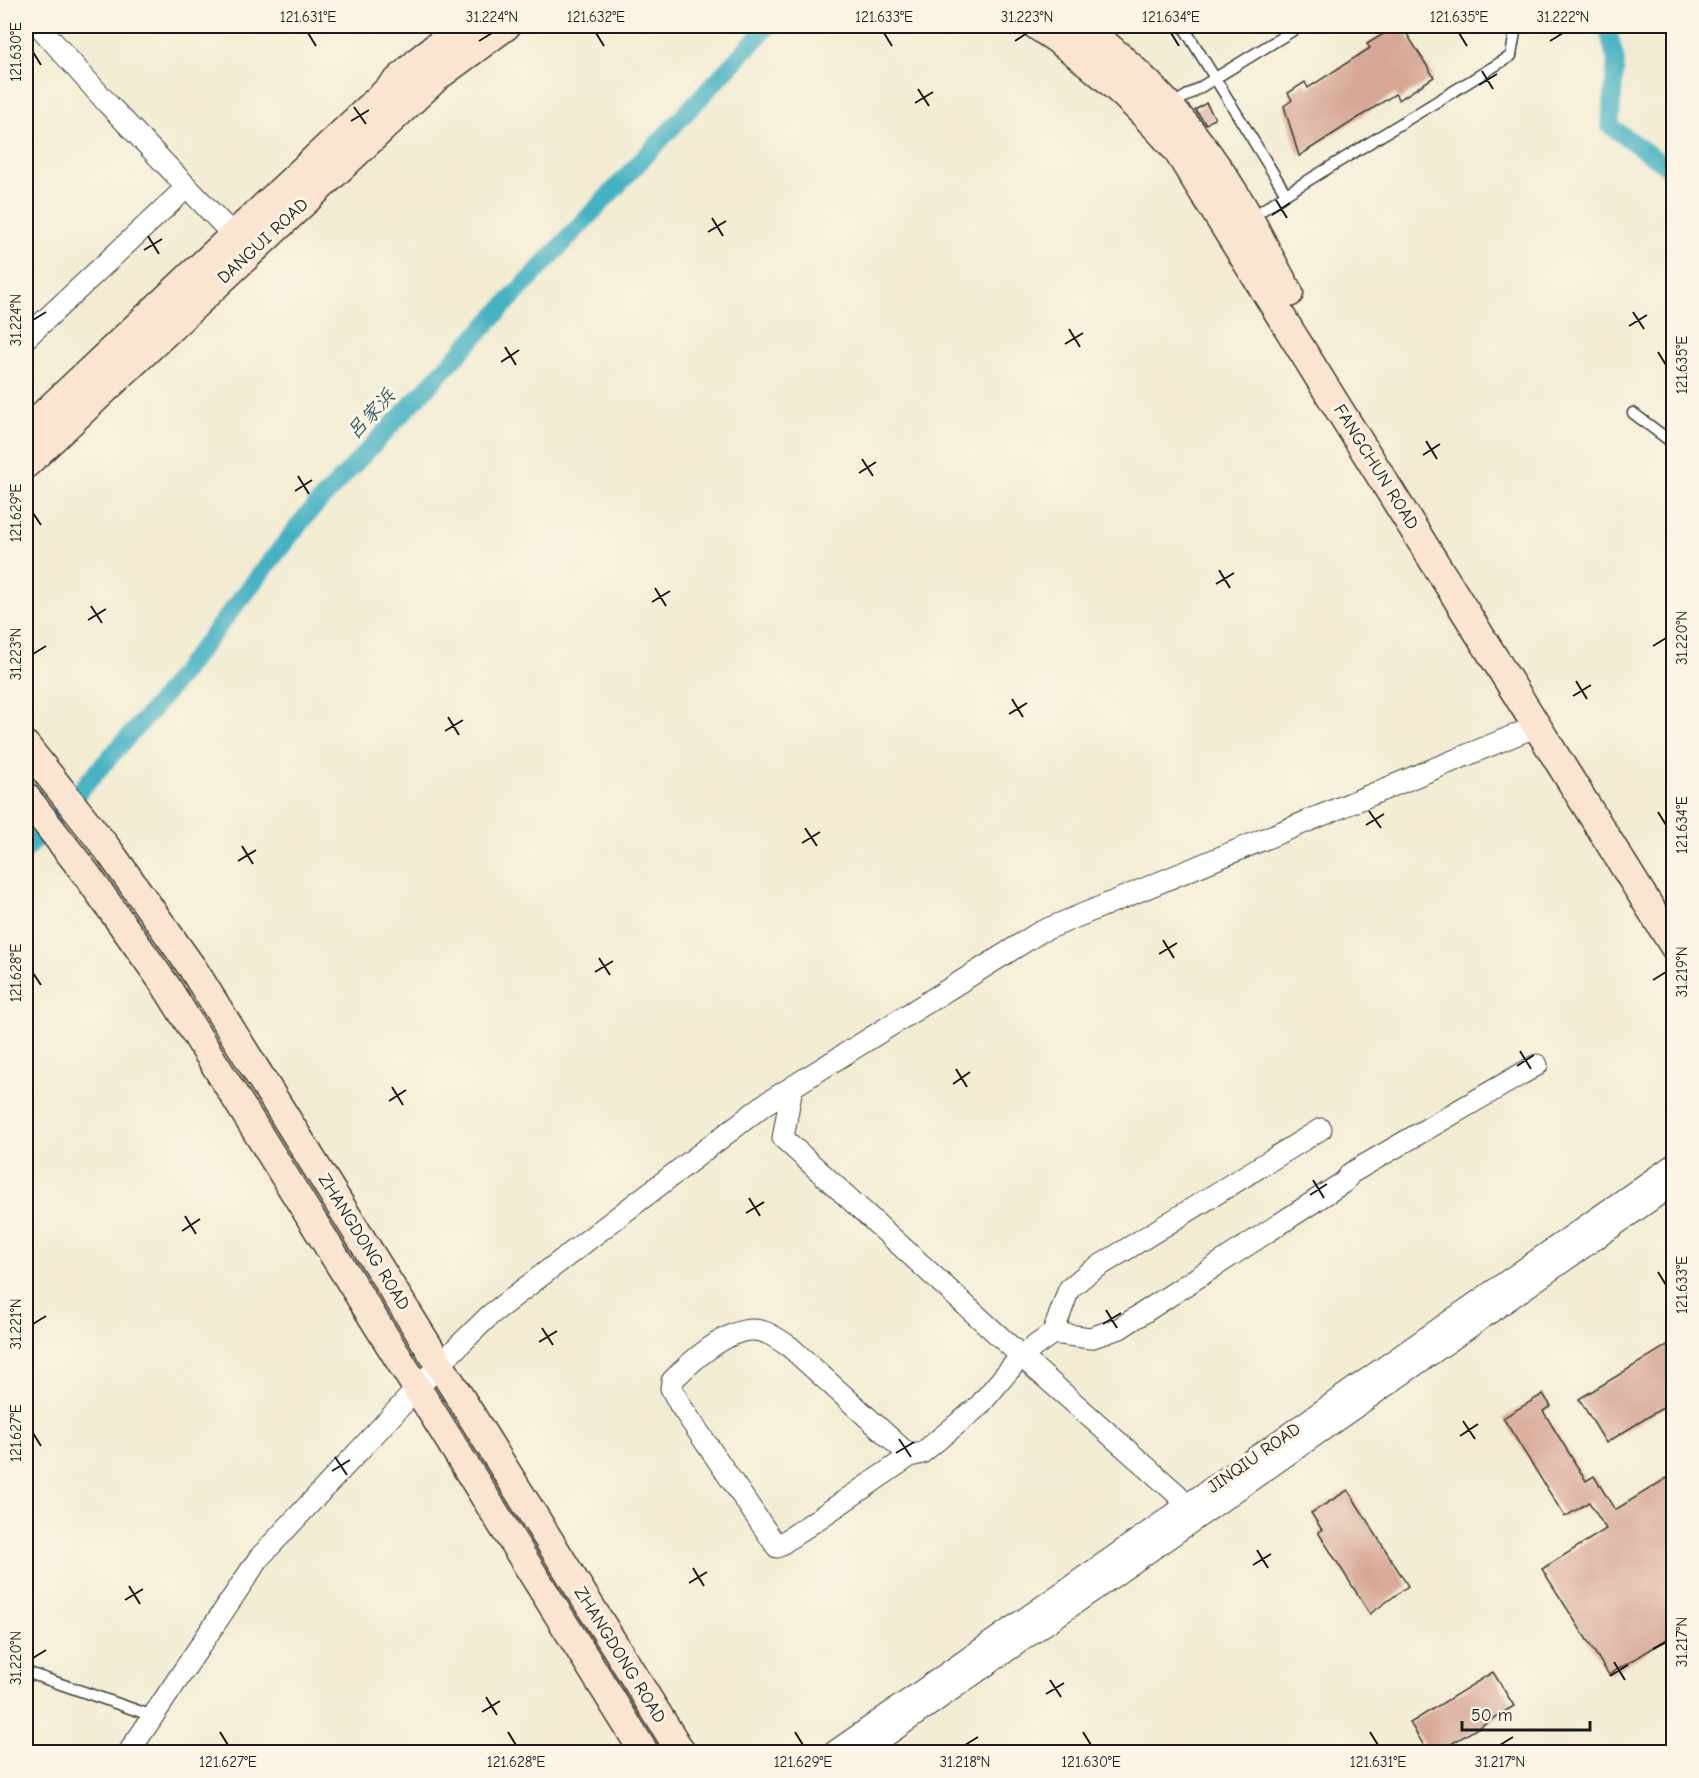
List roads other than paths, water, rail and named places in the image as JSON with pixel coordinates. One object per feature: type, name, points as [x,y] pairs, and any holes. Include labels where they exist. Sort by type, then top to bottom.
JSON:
[{"type":"street","points":[[39,26],[108,104],[233,236]]},
{"type":"street","name":"DANGUI ROAD","points":[[26,430],[422,58],[463,26]]},
{"type":"street","name":"DANGUI ROAD","points":[[26,464],[438,76],[506,26]]},
{"type":"street","name":"FANGCHUN ROAD","points":[[1037,26],[1069,46],[1110,80],[1177,150],[1674,946]]},
{"type":"street","name":"FANGCHUN ROAD","points":[[1082,26],[1126,62],[1196,136],[1250,219],[1298,308],[1674,911]]},
{"type":"street","points":[[26,338],[187,187]]},
{"type":"street","points":[[129,1752],[259,1558],[440,1364],[490,1315],[765,1104],[1040,932],[1537,726]]},
{"type":"street","name":"ZHANGDONG ROAD","points":[[26,747],[109,851],[193,969],[681,1752]]},
{"type":"street","name":"ZHANGDONG ROAD","points":[[26,797],[87,875],[166,986],[321,1238],[644,1752]]},
{"type":"street","points":[[1053,1333],[1090,1338],[1120,1328],[1344,1182],[1351,1173],[1536,1065]]},
{"type":"street","points":[[792,1087],[783,1138],[1021,1356],[1177,1494],[1185,1506]]},
{"type":"street","points":[[910,1456],[790,1347],[768,1333],[752,1329],[735,1334],[699,1356],[672,1381],[671,1388],[680,1405],[777,1547],[910,1456],[922,1454],[979,1406],[1021,1356],[1053,1333],[1069,1289],[1088,1273],[1320,1129]]},
{"type":"street","name":"JINQIU ROAD","points":[[834,1752],[1674,1164]]},
{"type":"street","name":"JINQIU ROAD","points":[[863,1752],[1674,1184]]},
{"type":"lane","points":[[1183,26],[1286,194]]},
{"type":"lane","points":[[1170,106],[1300,26]]},
{"type":"lane","points":[[1250,219],[1286,194],[1511,56],[1516,26]]},
{"type":"lane","points":[[1633,413],[1674,444]]},
{"type":"lane","points":[[26,1671],[153,1716]]},
{"type":"waterway","name":"吕家浜","points":[[26,850],[156,706],[306,516],[768,26]]},
{"type":"waterway","points":[[1607,26],[1616,61],[1610,126],[1674,172]]}]
